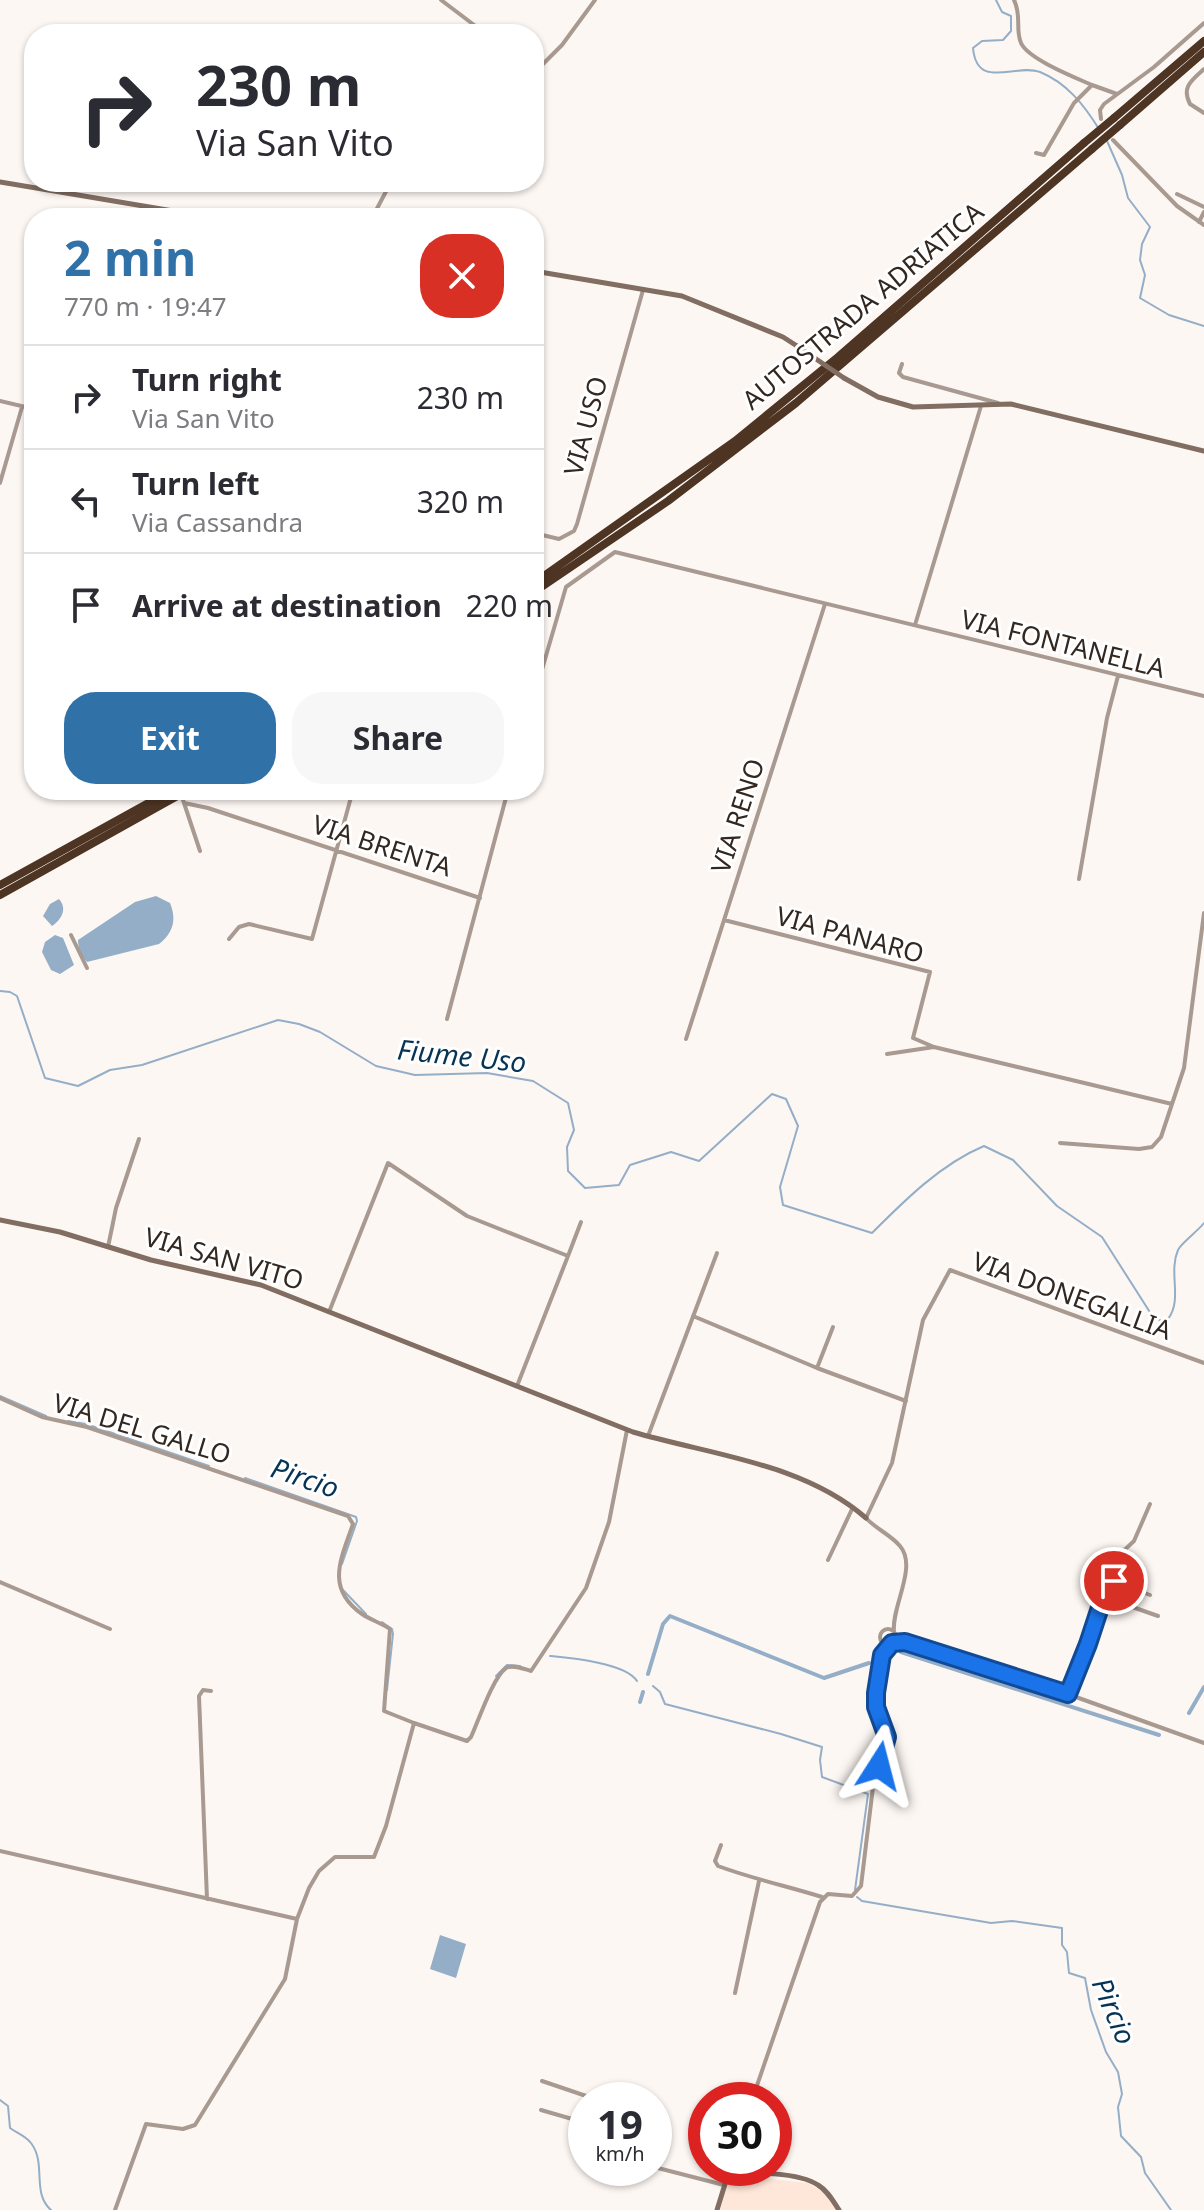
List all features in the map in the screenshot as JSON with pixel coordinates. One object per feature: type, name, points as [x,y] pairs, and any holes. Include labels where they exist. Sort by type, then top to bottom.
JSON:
[{"type":"highway","name":"AUTOSTRADA ADRIATICA","points":[[544,585],[668,501],[796,403],[1204,41]]},
{"type":"highway","name":"AUTOSTRADA ADRIATICA","points":[[1117,121],[1204,52]]},
{"type":"highway","name":"AUTOSTRADA ADRIATICA","points":[[544,576],[735,441],[1088,146]]},
{"type":"highway","points":[[0,885],[154,800]]},
{"type":"highway","points":[[0,895],[170,800]]},
{"type":"street","points":[[441,0],[473,24]]},
{"type":"street","points":[[544,62],[562,45],[595,0]]},
{"type":"street","points":[[1014,0],[1019,11],[1020,42],[1024,49],[1070,76],[1117,94]]},
{"type":"street","points":[[1101,119],[1101,107],[1204,23]]},
{"type":"street","points":[[1204,69],[1189,82],[1186,90],[1190,104],[1204,113]]},
{"type":"street","points":[[1036,153],[1044,155],[1076,101],[1092,85]]},
{"type":"street","points":[[1113,140],[1177,206],[1202,223],[1204,210],[1177,194]]},
{"type":"street","points":[[0,182],[24,186]]},
{"type":"street","points":[[60,192],[155,208]]},
{"type":"street","points":[[544,273],[682,296],[754,324],[797,346],[878,397],[913,407],[999,403]]},
{"type":"street","name":"VIA USO","points":[[544,535],[559,539],[574,531],[577,524],[643,289]]},
{"type":"street","points":[[902,364],[899,373],[903,377],[1204,451]]},
{"type":"street","points":[[0,401],[22,407],[0,483]]},
{"type":"street","points":[[915,625],[982,403]]},
{"type":"street","name":"VIA FONTANELLA","points":[[544,663],[566,587],[615,552],[1204,696]]},
{"type":"street","name":"VIA RENO","points":[[686,1039],[825,604]]},
{"type":"street","points":[[1079,879],[1109,707],[1118,676]]},
{"type":"street","points":[[229,939],[239,927],[249,924],[312,939],[350,800]]},
{"type":"street","points":[[447,1019],[505,800]]},
{"type":"street","name":"VIA BRENTA","points":[[200,851],[184,802],[480,898]]},
{"type":"street","points":[[1060,1143],[1139,1149],[1152,1147],[1161,1137],[1184,1068],[1204,913]]},
{"type":"street","name":"VIA PANARO","points":[[724,920],[930,972],[913,1038],[934,1047]]},
{"type":"street","points":[[71,935],[87,968]]},
{"type":"street","points":[[887,1054],[934,1047],[1172,1104]]},
{"type":"street","name":"VIA SAN VITO","points":[[108,1247],[116,1208],[139,1139]]},
{"type":"street","name":"VIA SAN VITO","points":[[329,1312],[388,1163],[467,1216],[568,1256]]},
{"type":"street","name":"VIA SAN VITO","points":[[0,1220],[60,1232],[151,1260],[261,1285],[627,1430],[804,1479],[853,1507],[903,1549],[906,1558],[903,1586],[893,1619],[892,1643]]},
{"type":"street","points":[[517,1386],[581,1222]]},
{"type":"street","points":[[648,1436],[717,1253]]},
{"type":"street","name":"VIA DONEGALLIA","points":[[866,1518],[892,1463],[923,1320],[950,1270],[1204,1363]]},
{"type":"street","points":[[693,1316],[906,1401]]},
{"type":"street","points":[[817,1368],[833,1327]]},
{"type":"street","name":"VIA DEL GALLO","points":[[0,1398],[42,1417],[87,1427],[348,1516],[353,1524],[338,1574],[339,1587],[355,1608],[390,1629],[384,1711],[414,1723]]},
{"type":"street","points":[[115,2210],[146,2124],[183,2129],[195,2125],[266,2014],[289,1971],[297,1919],[309,1888],[330,1860],[342,1856],[360,1859],[374,1857],[386,1826],[414,1723],[467,1741],[499,1676],[507,1667],[534,1669],[586,1588],[609,1522],[627,1430]]},
{"type":"street","points":[[1068,1694],[1117,1557],[1134,1541],[1150,1504]]},
{"type":"street","points":[[828,1560],[853,1507]]},
{"type":"street","points":[[1108,1583],[1114,1581],[1150,1595]]},
{"type":"street","points":[[0,1582],[110,1629]]},
{"type":"street","points":[[1103,1597],[1108,1596],[1158,1616]]},
{"type":"street","name":"VIA SAN VITO","points":[[824,1897],[833,1893],[852,1896],[861,1886],[873,1787],[887,1737],[876,1701],[882,1655],[880,1635],[893,1619]]},
{"type":"street","points":[[884,1630],[905,1642],[1068,1694],[1204,1743]]},
{"type":"street","points":[[882,1642],[905,1642]]},
{"type":"street","points":[[882,1655],[892,1643]]},
{"type":"street","points":[[207,1899],[199,1696],[203,1690],[211,1691]]},
{"type":"street","points":[[721,1845],[715,1861],[718,1866],[759,1881],[778,1883],[824,1897],[806,1938],[758,2082]]},
{"type":"street","points":[[0,1851],[297,1919]]},
{"type":"street","points":[[735,1993],[759,1881]]},
{"type":"street","points":[[542,2081],[568,2090]]},
{"type":"street","points":[[541,2110],[568,2118]]},
{"type":"street","points":[[792,2177],[814,2182],[826,2191],[839,2210]]},
{"type":"street","points":[[717,2210],[724,2186]]},
{"type":"shaded area","points":[[792,2181],[808,2183],[824,2193],[836,2210],[720,2210],[727,2186],[792,2186]]},
{"type":"water","points":[[156,896],[170,903],[173,915],[172,926],[164,940],[159,944],[87,962],[80,952],[78,940],[135,902]]},
{"type":"water","points":[[59,899],[62,914],[52,926],[43,916],[50,904]]},
{"type":"water","points":[[55,935],[63,938],[74,965],[60,974],[51,970],[42,952],[45,942]]},
{"type":"water","points":[[440,1935],[466,1944],[456,1978],[430,1969]]},
{"type":"waterway","points":[[996,0],[1002,12],[1011,16],[1011,31],[1003,40],[982,41],[973,48],[982,69],[999,73],[1030,70],[1050,77],[1074,96],[1099,129]]},
{"type":"waterway","points":[[1107,141],[1128,198],[1150,227],[1142,244],[1140,260],[1145,275],[1140,298],[1169,315],[1204,326]]},
{"type":"waterway","name":"Fiume Uso","points":[[0,991],[17,996],[45,1078],[78,1086],[110,1070],[142,1065],[278,1020],[320,1032],[376,1066],[415,1075],[487,1073],[533,1081],[568,1103],[574,1130],[567,1147],[568,1171],[585,1188],[619,1185],[630,1165],[671,1152],[699,1161],[772,1094],[786,1099],[798,1126],[780,1187],[783,1205],[872,1233],[938,1173],[984,1146],[1013,1160],[1057,1206],[1102,1237],[1153,1317],[1162,1321],[1168,1319],[1174,1303],[1174,1268],[1178,1250],[1204,1223]]},
{"type":"waterway","name":"Pircio","points":[[0,1396],[46,1416]]},
{"type":"waterway","name":"Pircio","points":[[68,1421],[86,1424],[209,1466]]},
{"type":"waterway","name":"Pircio","points":[[245,1478],[356,1517],[342,1564]]},
{"type":"waterway","name":"Pircio","points":[[343,1590],[366,1614]]},
{"type":"waterway","points":[[648,1674],[663,1624],[670,1616],[824,1678],[869,1663]]},
{"type":"waterway","name":"Pircio","points":[[382,1622],[392,1629],[393,1634],[387,1690]]},
{"type":"waterway","points":[[901,1652],[1159,1735]]},
{"type":"waterway","name":"Pircio","points":[[550,1656],[610,1666],[637,1681]]},
{"type":"waterway","name":"Pircio","points":[[496,1676],[507,1665],[520,1666]]},
{"type":"waterway","name":"Pircio","points":[[653,1686],[660,1692],[665,1704],[822,1747],[822,1777],[868,1794],[855,1890]]},
{"type":"waterway","points":[[1189,1713],[1204,1687]]},
{"type":"waterway","points":[[640,1702],[643,1692]]},
{"type":"waterway","name":"Pircio","points":[[857,1897],[862,1901],[991,1923],[1012,1921],[1062,1928],[1062,1945],[1067,1952],[1069,1973],[1085,1978],[1091,2010],[1106,2052],[1118,2072],[1122,2094],[1118,2107],[1121,2136],[1141,2157],[1145,2173],[1171,2210]]},
{"type":"waterway","points":[[0,2100],[8,2106],[10,2128],[27,2138],[36,2151],[42,2195],[51,2210]]},
{"type":"route","points":[[879,1766],[887,1730],[876,1707],[876,1693],[882,1655],[892,1643],[905,1642],[1068,1694],[1108,1583],[1114,1581]]}]
